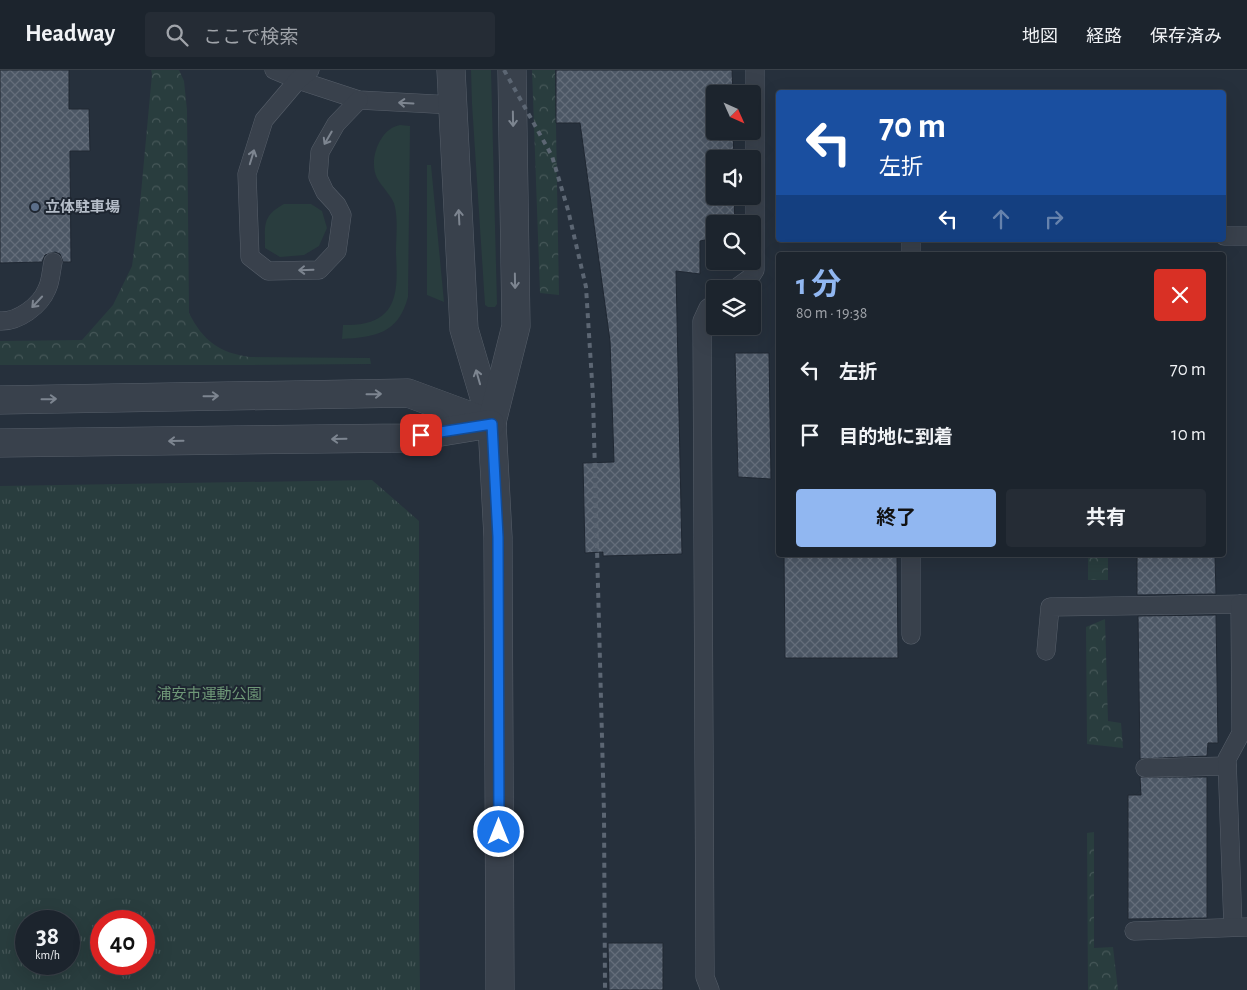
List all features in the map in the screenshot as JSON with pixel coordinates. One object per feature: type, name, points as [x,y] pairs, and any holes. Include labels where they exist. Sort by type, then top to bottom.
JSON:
[{"type":"street","points":[[451,70],[464,329],[492,424],[498,537],[500,990]]},
{"type":"street","points":[[492,424],[516,326],[512,70]]},
{"type":"street","points":[[0,400],[408,393],[492,424]]},
{"type":"street","points":[[0,443],[404,438],[492,424]]},
{"type":"lane","points":[[274,70],[304,75],[358,100],[453,105]]},
{"type":"lane","points":[[747,280],[756,270],[755,70]]},
{"type":"lane","points":[[304,75],[264,120],[247,174],[250,258],[268,271],[320,270],[337,251],[342,215],[338,205],[324,192],[318,177],[320,152],[336,124],[358,100]]},
{"type":"lane","points":[[1226,236],[1247,236]]},
{"type":"lane","points":[[0,321],[7,321],[23,315],[46,292],[52,262]]},
{"type":"lane","points":[[706,313],[702,322],[705,967],[710,990]]},
{"type":"lane","points":[[911,557],[911,635]]},
{"type":"lane","points":[[1046,651],[1050,607],[1243,604],[1241,733],[1227,758],[1240,927],[1134,931]]},
{"type":"lane","points":[[1145,768],[1227,766]]},
{"type":"green space","points":[[151,70],[179,70],[184,81],[187,110],[189,313],[200,331],[214,344],[221,349],[250,357],[250,365],[0,365],[0,341],[82,340],[113,305],[132,266],[140,204]]},
{"type":"green space","points":[[471,70],[491,70],[497,304],[495,307],[485,305]]},
{"type":"green space","points":[[532,70],[555,70],[559,295],[540,293]]},
{"type":"green space","points":[[400,125],[410,126],[408,297],[398,319],[384,331],[365,337],[342,339],[343,325],[363,324],[377,319],[386,312],[394,295],[397,274],[396,212],[394,203],[377,178],[374,163],[375,154],[382,138],[393,127]]},
{"type":"green space","points":[[427,165],[431,165],[444,302],[427,295]]},
{"type":"green space","points":[[284,204],[311,204],[322,211],[327,228],[319,246],[304,255],[280,257],[265,248],[265,227],[268,217]]},
{"type":"green space","points":[[250,357],[370,358],[371,364],[250,365]]},
{"type":"green space","name":"浦安市運動公園","points":[[372,480],[419,521],[420,990],[0,990],[0,486]]},
{"type":"green space","points":[[1088,557],[1108,557],[1108,580],[1088,580]]},
{"type":"green space","points":[[1105,619],[1108,721],[1121,723],[1123,748],[1087,744],[1086,627]]},
{"type":"green space","points":[[1094,832],[1094,948],[1113,947],[1118,990],[1088,990],[1087,833]]},
{"type":"building","name":"立体駐車場","points":[[0,70],[69,70],[69,109],[89,109],[90,151],[70,151],[71,262],[63,262],[60,254],[55,252],[45,255],[42,262],[0,263]]},
{"type":"building","points":[[556,70],[732,70],[733,85],[706,85],[706,140],[733,140],[734,150],[706,150],[706,205],[734,205],[735,215],[706,215],[706,240],[700,241],[700,274],[676,271],[682,554],[603,556],[603,552],[585,553],[583,463],[614,462],[610,341],[580,123],[556,123]]},
{"type":"building","points":[[735,353],[769,353],[771,479],[738,477]]},
{"type":"building","points":[[784,557],[897,557],[898,658],[785,658]]},
{"type":"building","points":[[1137,557],[1215,557],[1216,594],[1137,595]]},
{"type":"building","points":[[1216,615],[1218,743],[1208,743],[1207,756],[1140,759],[1138,616]]},
{"type":"building","points":[[1140,777],[1207,777],[1207,918],[1128,919],[1128,795],[1141,795]]},
{"type":"building","points":[[608,943],[663,943],[663,990],[609,990]]},
{"type":"railway","points":[[504,70],[552,156],[568,210],[586,287],[593,397],[604,813],[605,990]]},
{"type":"place","name":"立体駐車場","points":[[35,207]]},
{"type":"route","points":[[421,435],[492,424],[498,537],[499,832]]}]
